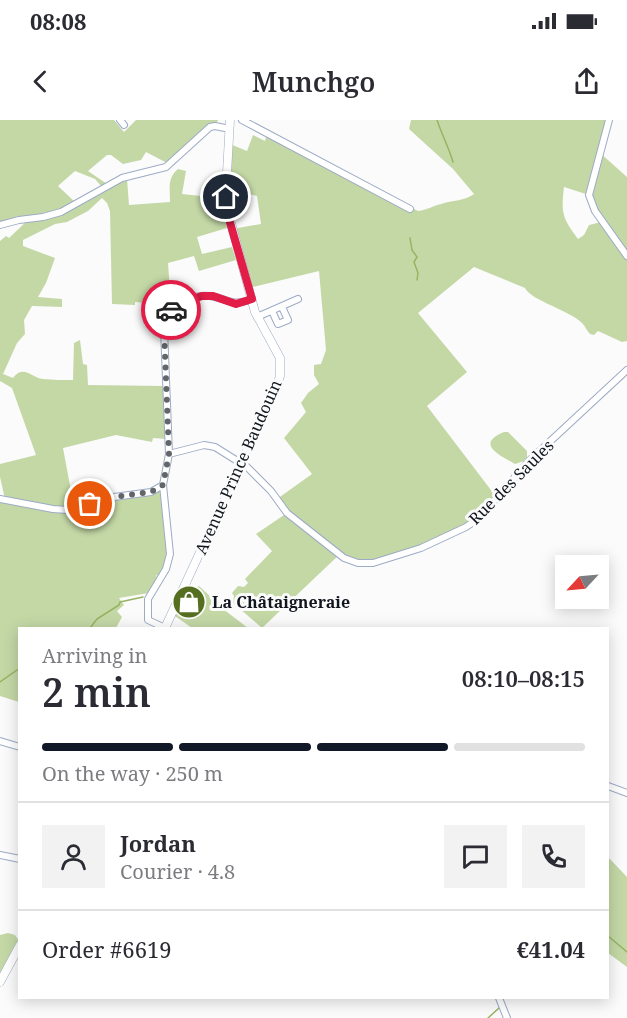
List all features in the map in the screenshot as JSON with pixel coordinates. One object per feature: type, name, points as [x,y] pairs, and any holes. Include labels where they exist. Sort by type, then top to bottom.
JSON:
[{"type":"street","points":[[242,120],[410,209]]},
{"type":"street","points":[[609,120],[589,195],[598,217],[627,256]]},
{"type":"street","points":[[0,225],[61,212],[122,178],[170,165],[210,127],[230,124]]},
{"type":"street","name":"Avenue Prince Baudouin","points":[[165,627],[276,388],[281,366],[279,355],[257,317],[227,204],[230,124]]},
{"type":"street","points":[[163,627],[148,620],[147,610],[148,599],[169,562],[170,554],[163,485],[169,454],[164,329],[169,313],[184,302],[202,296],[213,296],[236,304],[252,299]]},
{"type":"street","points":[[257,317],[298,299]]},
{"type":"street","points":[[272,311],[278,324],[288,320],[282,307]]},
{"type":"street","name":"Rue des Saules","points":[[169,454],[210,445],[242,464],[271,491],[287,513],[349,560],[365,564],[385,560],[466,528],[479,518],[530,460],[627,370]]},
{"type":"street","points":[[0,499],[68,510],[114,497],[151,492],[163,485]]},
{"type":"street","points":[[0,741],[18,746]]},
{"type":"street","points":[[609,786],[627,793]]},
{"type":"street","points":[[0,855],[18,860]]},
{"type":"street","points":[[0,982],[18,949]]},
{"type":"street","points":[[499,999],[507,1018]]},
{"type":"green space","points":[[0,120],[114,120],[124,132],[136,120],[218,120],[167,163],[146,152],[141,160],[123,164],[111,155],[107,155],[88,171],[107,184],[102,187],[95,179],[75,171],[58,186],[76,203],[57,210],[0,223]]},
{"type":"green space","points":[[411,120],[609,120],[599,152],[627,177],[627,341],[622,342],[598,331],[594,335],[590,334],[576,318],[535,297],[525,288],[474,267],[418,313],[467,372],[427,406],[497,498],[479,518],[421,548],[365,564],[340,554],[261,627],[233,603],[232,593],[238,586],[244,587],[248,583],[245,579],[272,551],[256,534],[287,513],[277,499],[312,474],[284,438],[306,412],[301,403],[319,384],[314,375],[314,365],[321,364],[326,350],[319,271],[249,288],[232,229],[261,224],[257,196],[226,190],[230,144],[247,151],[253,135],[265,141],[267,133],[418,211],[474,194],[453,169],[409,129]],"holes":[[[564,187],[589,195],[601,222],[589,225],[584,235],[578,239],[564,215]]]},
{"type":"green space","points":[[178,169],[186,171],[182,194],[221,198],[227,228],[197,237],[202,254],[232,247],[236,260],[199,271],[194,256],[168,263],[170,291],[174,307],[135,302],[135,305],[112,304],[110,211],[102,198],[88,211],[23,240],[23,246],[55,258],[38,297],[62,299],[62,307],[32,306],[24,320],[25,334],[17,343],[3,374],[13,378],[24,372],[43,379],[73,380],[74,343],[80,340],[83,364],[87,365],[88,385],[164,386],[166,439],[153,438],[152,442],[116,435],[63,448],[74,507],[66,509],[5,499],[0,477],[0,464],[36,455],[12,388],[0,381],[0,241],[6,236],[9,238],[28,220],[53,217],[66,212],[127,179],[129,205],[170,202],[171,180]]},
{"type":"green space","points":[[508,432],[527,451],[527,460],[515,464],[493,450],[491,441],[495,436]]},
{"type":"green space","points":[[161,492],[168,552],[159,576],[156,575],[157,579],[149,593],[119,598],[124,605],[117,611],[122,617],[117,627],[18,627],[18,702],[0,696],[0,500],[64,512],[87,509],[112,501]]},
{"type":"green space","points":[[186,582],[195,588],[199,586],[211,597],[210,599],[247,627],[191,627],[172,614]]},
{"type":"green space","points":[[609,858],[627,877],[627,967],[609,954]]},
{"type":"green space","points":[[8,933],[15,935],[18,943],[0,976],[0,935]]},
{"type":"waterway","points":[[437,120],[453,162]]},
{"type":"waterway","points":[[410,238],[412,250],[417,257],[414,262],[418,273],[417,280]]},
{"type":"waterway","points":[[91,627],[97,619],[119,605],[120,602],[143,597]]},
{"type":"waterway","points":[[0,682],[18,669]]},
{"type":"waterway","points":[[609,937],[627,952]]},
{"type":"waterway","points":[[488,1018],[499,1008]]},
{"type":"way so far","points":[[90,504],[114,497],[151,492],[163,485],[169,454],[164,329],[171,310]]},
{"type":"place","name":"La Châtaigneraie","points":[[189,602]]},
{"type":"route","points":[[171,310],[184,302],[207,295],[236,304],[252,299],[229,219],[226,197]]}]
